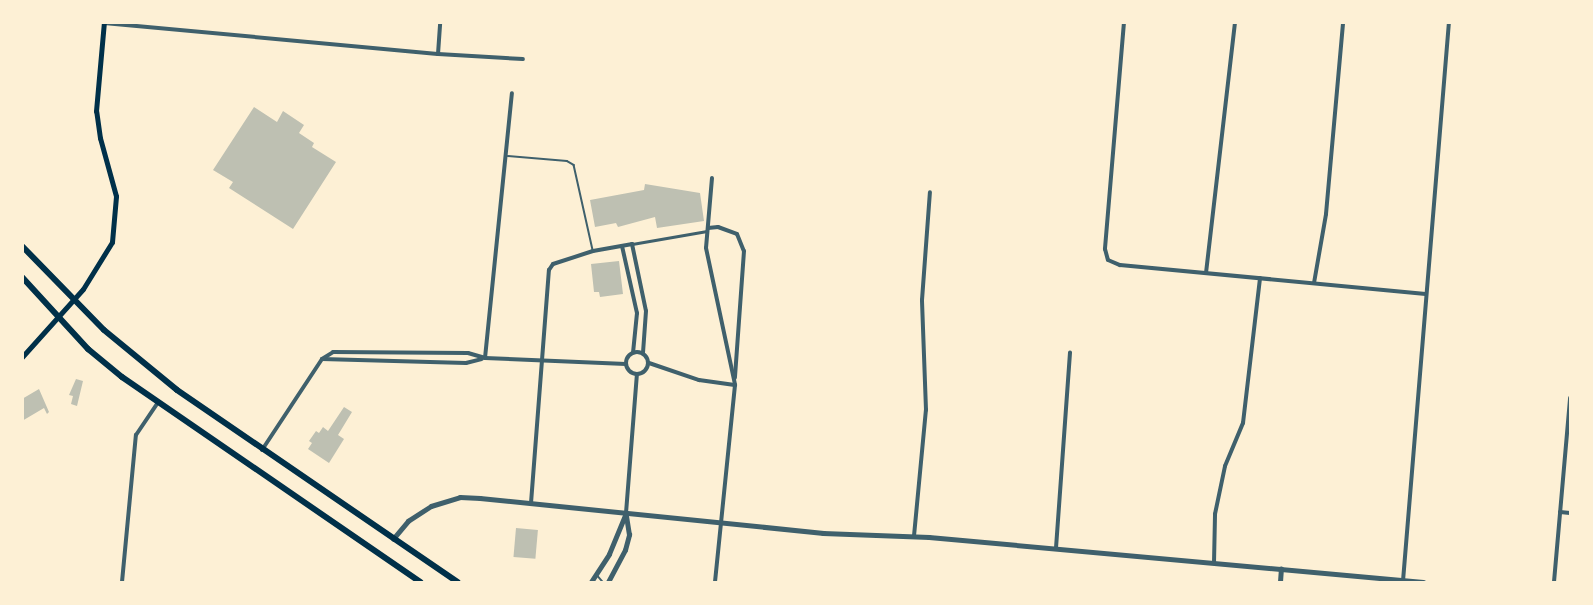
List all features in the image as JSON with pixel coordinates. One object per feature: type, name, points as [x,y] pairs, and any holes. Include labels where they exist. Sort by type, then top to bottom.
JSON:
[{"type":"main road","points":[[22,357],[74,301],[108,252],[116,222],[116,196],[100,138],[96,111],[104,23]]},
{"type":"main road","points":[[22,246],[74,301],[127,350],[177,390],[261,450],[457,582]]},
{"type":"main road","points":[[22,276],[104,363],[420,582]]},
{"type":"street","points":[[172,30],[173,22]]},
{"type":"street","points":[[438,54],[440,22]]},
{"type":"street","points":[[1124,22],[1107,257],[1120,265],[1426,294]]},
{"type":"street","points":[[1206,273],[1235,22]]},
{"type":"street","points":[[1314,283],[1326,214],[1343,22]]},
{"type":"street","points":[[1403,581],[1449,22]]},
{"type":"street","points":[[104,23],[438,54],[523,59]]},
{"type":"street","points":[[485,358],[512,93]]},
{"type":"street","points":[[712,178],[706,248],[735,385]]},
{"type":"street","points":[[914,536],[926,410],[922,300],[930,192]]},
{"type":"street","points":[[531,503],[549,270],[552,264],[593,251],[718,227],[737,234],[744,251],[735,385],[715,582]]},
{"type":"street","points":[[632,244],[646,311],[643,353],[649,363],[699,380],[735,385]]},
{"type":"street","points":[[622,246],[637,313],[633,353],[626,364]]},
{"type":"street","points":[[1214,563],[1215,514],[1225,466],[1243,423],[1260,278]]},
{"type":"street","points":[[261,450],[322,358],[333,352],[468,353],[485,358],[626,364]]},
{"type":"street","points":[[633,353],[643,353]]},
{"type":"street","points":[[1056,548],[1070,353]]},
{"type":"street","points":[[322,358],[466,363],[485,358]]},
{"type":"street","points":[[626,364],[629,371],[637,374],[644,372],[649,363]]},
{"type":"street","points":[[608,582],[625,550],[629,535],[626,513],[637,374]]},
{"type":"street","points":[[1554,582],[1570,398]]},
{"type":"street","points":[[122,582],[136,435],[158,402]]},
{"type":"street","points":[[393,539],[414,517],[444,501],[476,498],[823,533],[914,536],[1423,582]]},
{"type":"street","points":[[1560,512],[1570,513]]},
{"type":"street","points":[[591,582],[609,555],[626,513]]},
{"type":"street","points":[[1280,582],[1281,569]]},
{"type":"lane","points":[[506,156],[567,161],[574,165],[593,251]]},
{"type":"lane","points":[[596,574],[603,582]]},
{"type":"building","points":[[254,107],[277,122],[283,111],[304,125],[299,133],[314,143],[312,147],[336,162],[293,229],[229,188],[233,182],[213,170]]},
{"type":"building","points":[[645,184],[700,193],[704,221],[657,228],[655,217],[618,227],[616,223],[595,227],[590,200],[644,190]]},
{"type":"building","points":[[619,261],[623,294],[600,297],[599,292],[594,292],[591,264]]},
{"type":"building","points":[[76,379],[83,381],[77,406],[71,404],[73,396],[69,395]]},
{"type":"building","points":[[39,389],[49,412],[47,414],[44,408],[22,421],[22,399]]},
{"type":"building","points":[[344,407],[352,412],[338,435],[344,439],[329,463],[308,449],[312,443],[309,441],[316,431],[319,433],[323,427],[328,431]]},
{"type":"building","points":[[516,528],[538,530],[535,559],[513,557]]}]
